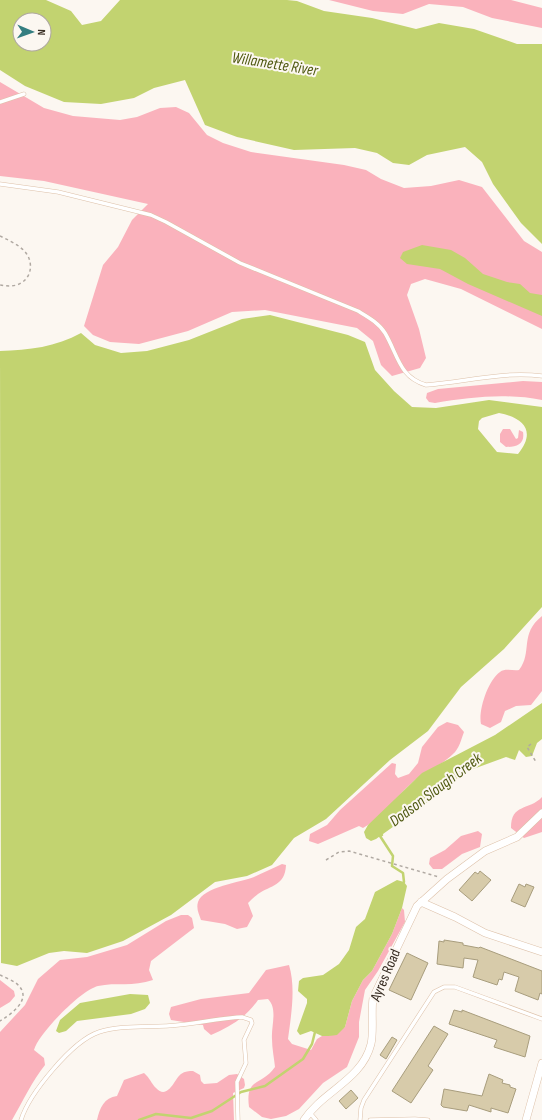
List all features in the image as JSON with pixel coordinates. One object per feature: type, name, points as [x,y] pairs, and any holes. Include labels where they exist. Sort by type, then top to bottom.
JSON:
[{"type":"street","name":"Ayres Road","points":[[304,1120],[309,1113],[361,1066],[368,1055],[371,1043],[373,998],[417,906],[447,879],[485,851],[517,837],[542,813]]},
{"type":"street","points":[[421,902],[455,916],[485,933],[542,952]]},
{"type":"street","points":[[526,1120],[542,1063]]},
{"type":"lane","points":[[0,102],[24,94]]},
{"type":"lane","points":[[0,184],[58,192],[151,215],[240,263],[358,311],[376,322],[384,332],[400,365],[407,375],[416,382],[426,385],[495,376],[529,374],[542,376]]},
{"type":"lane","points":[[360,1120],[361,1108],[364,1100],[434,992],[444,987],[455,987],[542,1019]]},
{"type":"lane","points":[[21,1120],[30,1099],[71,1051],[90,1036],[104,1031],[179,1025],[233,1018],[248,1019],[252,1023],[252,1027],[244,1040],[246,1063],[236,1085],[238,1120]]},
{"type":"lane","points":[[309,1113],[316,1120]]},
{"type":"lane","points":[[370,1120],[428,1120]]},
{"type":"path","points":[[0,236],[25,252],[29,258],[31,268],[28,277],[21,283],[12,286],[0,285]]},
{"type":"path","points":[[531,744],[527,747],[536,762]]},
{"type":"path","points":[[326,860],[339,852],[356,852],[447,879]]},
{"type":"path","points":[[0,975],[18,985],[22,995],[20,1005],[0,1021]]},
{"type":"shaded area","points":[[329,0],[511,0],[542,8],[542,28],[492,18],[463,7],[429,4],[403,14],[373,11]]},
{"type":"shaded area","points":[[0,82],[44,108],[73,116],[120,120],[137,117],[160,108],[176,107],[189,113],[207,135],[223,143],[251,152],[344,165],[366,170],[381,179],[404,188],[431,186],[459,180],[482,187],[524,241],[542,252],[542,329],[461,289],[425,279],[411,284],[407,295],[419,329],[426,358],[420,368],[392,376],[381,365],[373,341],[357,328],[265,310],[232,312],[188,331],[139,344],[110,342],[93,335],[84,326],[103,265],[118,247],[132,220],[148,204],[44,181],[0,176]]},
{"type":"shaded area","points":[[523,381],[542,382],[542,400],[502,396],[435,403],[429,402],[426,398],[427,393],[438,389]]},
{"type":"shaded area","points":[[503,429],[510,429],[516,439],[518,438],[519,430],[523,432],[523,439],[517,445],[506,447],[500,442],[500,434]]},
{"type":"shaded area","points":[[542,616],[542,691],[531,705],[516,706],[505,711],[501,722],[490,728],[481,724],[481,712],[488,689],[500,672],[507,670],[519,670],[525,656],[528,636],[535,623]]},
{"type":"shaded area","points":[[447,722],[458,725],[464,732],[457,750],[449,758],[415,780],[384,812],[363,828],[359,826],[318,844],[309,841],[310,834],[327,825],[340,810],[392,763],[396,764],[395,774],[398,778],[409,774],[418,763],[422,747],[438,727]]},
{"type":"shaded area","points":[[542,797],[542,832],[524,838],[511,828],[514,815],[517,811],[532,804]]},
{"type":"shaded area","points":[[478,831],[482,834],[480,847],[462,854],[442,869],[433,869],[429,864],[430,858],[445,850],[461,836]]},
{"type":"shaded area","points":[[282,864],[286,865],[285,872],[280,881],[258,894],[248,903],[253,916],[247,927],[237,929],[225,924],[201,920],[197,905],[201,897],[207,892],[254,877]]},
{"type":"shaded area","points":[[402,908],[404,910],[405,922],[378,971],[365,990],[359,1022],[359,1037],[347,1067],[323,1083],[299,1109],[286,1116],[271,1119],[262,1117],[249,1107],[248,1097],[252,1086],[270,1073],[275,1067],[272,1042],[273,1008],[268,999],[258,1000],[248,1012],[237,1021],[225,1029],[211,1035],[204,1029],[203,1025],[171,1020],[169,1014],[171,1007],[201,999],[249,993],[266,970],[289,965],[293,992],[288,1039],[292,1044],[311,1050],[317,1039],[322,1036],[329,1036],[345,1027],[352,1001],[363,980],[372,971],[392,934]]},
{"type":"shaded area","points":[[181,915],[188,915],[192,918],[194,928],[151,961],[149,970],[153,980],[132,984],[111,984],[98,986],[91,989],[71,1004],[43,1034],[34,1050],[44,1058],[45,1065],[32,1084],[12,1120],[0,1120],[0,1032],[25,1005],[38,979],[60,960],[87,957],[127,945],[166,921]]},
{"type":"shaded area","points":[[0,980],[14,991],[15,996],[10,1002],[0,1008]]},
{"type":"shaded area","points":[[193,1071],[200,1075],[201,1081],[204,1084],[217,1083],[229,1075],[237,1074],[244,1079],[244,1088],[233,1093],[234,1120],[97,1120],[103,1104],[109,1099],[117,1096],[124,1080],[144,1073],[156,1088],[164,1092],[171,1087],[181,1074]]},
{"type":"water","name":"Willamette River","points":[[0,0],[46,0],[71,11],[82,25],[101,21],[120,0],[287,0],[297,1],[324,11],[372,18],[416,29],[439,23],[474,29],[517,44],[542,44],[542,244],[521,223],[493,184],[482,162],[465,147],[427,155],[409,165],[393,163],[377,153],[355,148],[294,150],[237,137],[205,125],[185,80],[154,88],[134,98],[101,104],[64,102],[25,86],[0,70]]},
{"type":"water","points":[[422,245],[451,250],[465,258],[483,274],[507,282],[520,284],[530,293],[542,295],[542,316],[468,284],[440,269],[407,264],[400,258],[403,252]]},
{"type":"water","points":[[270,315],[348,335],[365,342],[375,370],[394,391],[412,407],[436,408],[489,400],[542,407],[542,607],[504,649],[461,687],[428,731],[390,760],[326,819],[294,838],[272,865],[247,876],[215,882],[171,915],[123,941],[87,953],[64,951],[49,953],[17,966],[1,963],[0,351],[21,350],[52,345],[81,333],[95,345],[121,353],[147,351],[189,340],[242,319]],"holes":[[[499,413],[508,415],[521,422],[527,433],[526,439],[518,454],[497,452],[478,429],[479,421],[482,418]]]},
{"type":"water","points":[[542,703],[542,739],[537,743],[532,756],[526,757],[519,750],[515,760],[506,757],[465,772],[425,804],[376,839],[371,841],[366,838],[364,832],[368,825],[422,773],[495,735]]},
{"type":"water","points":[[397,880],[404,882],[407,886],[402,908],[392,934],[372,971],[363,980],[352,1001],[345,1027],[337,1035],[322,1036],[311,1031],[300,1035],[297,1031],[307,999],[298,991],[299,981],[303,978],[323,975],[339,964],[349,950],[356,927],[365,919],[375,892]]},
{"type":"water","points":[[130,994],[148,995],[150,1003],[145,1009],[131,1014],[77,1021],[66,1031],[59,1033],[56,1031],[60,1020],[80,1003]]},
{"type":"building","points":[[480,871],[491,880],[472,901],[459,890],[475,872],[478,874]]},
{"type":"building","points":[[519,884],[525,887],[526,884],[534,887],[525,907],[511,901]]},
{"type":"building","points":[[444,940],[463,943],[463,945],[480,947],[542,971],[542,994],[540,993],[538,1000],[515,991],[519,977],[504,972],[502,980],[499,979],[497,985],[473,977],[478,960],[464,958],[463,968],[437,964],[439,941],[444,942]]},
{"type":"building","points":[[407,953],[428,963],[411,1000],[389,990]]},
{"type":"building","points":[[454,1010],[462,1012],[462,1010],[530,1036],[525,1057],[494,1047],[497,1040],[449,1024]]},
{"type":"building","points":[[434,1026],[448,1034],[428,1066],[433,1070],[411,1103],[392,1091]]},
{"type":"building","points":[[392,1037],[397,1040],[386,1059],[380,1055]]},
{"type":"building","points":[[489,1074],[503,1080],[502,1083],[510,1085],[510,1087],[516,1089],[508,1113],[491,1108],[491,1112],[469,1105],[467,1111],[443,1107],[441,1105],[444,1089],[482,1096]]},
{"type":"building","points":[[351,1090],[358,1098],[346,1109],[339,1101]]},
{"type":"waterway","name":"Dodson Slough Creek","points":[[382,835],[380,836],[393,856],[392,866],[403,873],[404,882]]},
{"type":"waterway","name":"Dodson Slough Creek","points":[[139,1120],[156,1114],[191,1118],[212,1111],[241,1092],[265,1086],[303,1059],[312,1044],[315,1032]]}]
